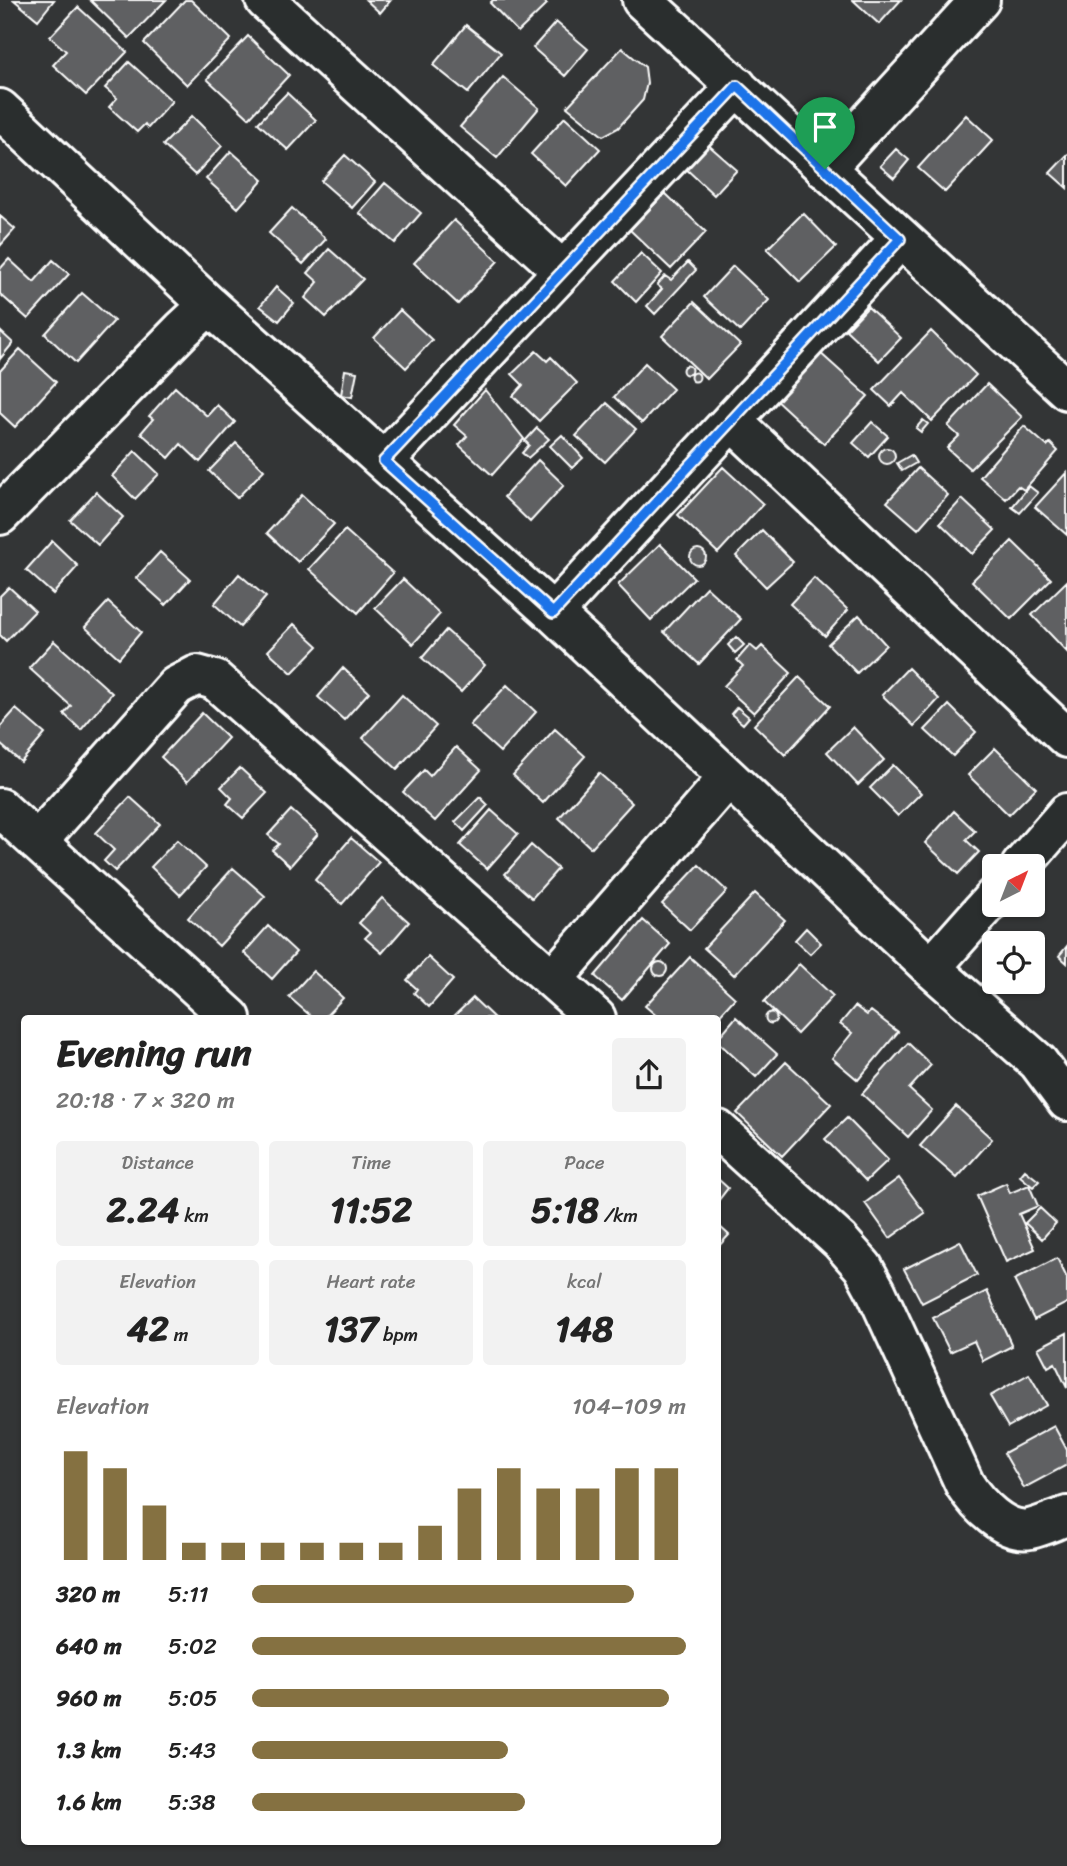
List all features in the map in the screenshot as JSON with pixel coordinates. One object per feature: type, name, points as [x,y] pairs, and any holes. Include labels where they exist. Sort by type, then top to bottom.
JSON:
[{"type":"street","points":[[265,0],[563,271]]},
{"type":"street","points":[[642,0],[1067,390]]},
{"type":"street","points":[[825,169],[980,0]]},
{"type":"street","points":[[384,461],[737,86]]},
{"type":"street","points":[[0,109],[209,305],[553,613],[931,968],[1038,1062],[1067,1101]]},
{"type":"street","points":[[553,613],[900,239]]},
{"type":"street","points":[[6,496],[209,305]]},
{"type":"street","points":[[732,421],[1067,738]]},
{"type":"street","points":[[37,842],[176,686],[197,675],[215,680],[593,1015]]},
{"type":"street","points":[[553,979],[727,779]]},
{"type":"street","points":[[0,808],[228,1015]]},
{"type":"street","points":[[1031,854],[1067,813]]},
{"type":"street","points":[[931,968],[982,911]]},
{"type":"street","points":[[721,1133],[839,1241],[863,1267],[965,1485],[976,1503],[1017,1529],[1028,1530],[1067,1516]]},
{"type":"building","points":[[14,0],[54,0],[38,20]]},
{"type":"building","points":[[90,0],[166,0],[129,38]]},
{"type":"building","points":[[185,0],[191,0],[231,39],[187,85],[144,43]]},
{"type":"building","points":[[366,0],[391,0],[380,13]]},
{"type":"building","points":[[493,0],[543,0],[547,4],[518,32],[490,3]]},
{"type":"building","points":[[853,0],[901,0],[879,24]]},
{"type":"building","points":[[78,7],[127,52],[86,95],[53,65],[66,51],[50,37]]},
{"type":"building","points":[[556,22],[588,49],[565,76],[533,48]]},
{"type":"building","points":[[466,25],[501,53],[468,93],[433,65]]},
{"type":"building","points":[[248,36],[289,75],[249,118],[207,79]]},
{"type":"building","points":[[622,48],[645,67],[647,83],[643,100],[618,128],[603,136],[567,107]]},
{"type":"building","points":[[129,62],[172,101],[148,128],[145,124],[137,132],[109,107],[117,98],[105,88]]},
{"type":"building","points":[[503,77],[539,108],[497,158],[460,127]]},
{"type":"building","points":[[287,93],[316,120],[288,150],[258,123]]},
{"type":"building","points":[[966,115],[993,140],[945,192],[918,168]]},
{"type":"building","points":[[192,116],[222,146],[195,175],[163,145]]},
{"type":"building","points":[[565,117],[600,149],[566,186],[531,154]]},
{"type":"building","points":[[705,142],[737,170],[714,195],[683,166]]},
{"type":"building","points":[[896,149],[909,160],[894,178],[880,166]]},
{"type":"building","points":[[231,151],[263,180],[238,208],[206,179]]},
{"type":"building","points":[[345,155],[375,182],[352,208],[321,181]]},
{"type":"building","points":[[1067,155],[1067,188],[1050,173]]},
{"type":"building","points":[[385,183],[421,213],[395,243],[359,213]]},
{"type":"building","points":[[665,193],[706,232],[671,269],[630,230]]},
{"type":"building","points":[[292,208],[326,239],[303,264],[269,233]]},
{"type":"building","points":[[803,213],[836,247],[800,282],[767,249]]},
{"type":"building","points":[[0,216],[15,229],[0,246]]},
{"type":"building","points":[[454,220],[498,261],[458,304],[414,263]]},
{"type":"building","points":[[329,249],[363,279],[326,317],[305,298],[318,282],[308,273]]},
{"type":"building","points":[[641,253],[662,273],[636,302],[615,281]]},
{"type":"building","points":[[9,259],[34,282],[53,260],[69,274],[28,319],[0,294],[0,269]]},
{"type":"building","points":[[688,262],[696,270],[655,314],[647,306],[662,289],[657,285],[665,276],[671,280]]},
{"type":"building","points":[[733,266],[769,300],[740,331],[704,297]]},
{"type":"building","points":[[276,287],[294,303],[279,321],[260,306]]},
{"type":"building","points":[[82,293],[114,321],[76,363],[45,334]]},
{"type":"building","points":[[694,302],[740,345],[707,379],[662,336]]},
{"type":"building","points":[[868,307],[901,338],[879,361],[846,330]]},
{"type":"building","points":[[400,310],[432,340],[406,368],[374,338]]},
{"type":"building","points":[[0,331],[13,343],[0,359]]},
{"type":"building","points":[[931,331],[976,375],[932,421],[903,393],[891,406],[874,390]]},
{"type":"building","points":[[20,349],[56,382],[15,427],[0,413],[0,371]]},
{"type":"building","points":[[536,351],[547,361],[551,357],[577,383],[539,421],[513,396],[523,385],[512,374]]},
{"type":"building","points":[[818,351],[868,396],[824,444],[775,399]]},
{"type":"building","points":[[645,363],[673,389],[642,423],[614,397]]},
{"type":"building","points":[[687,365],[692,370],[687,375],[682,370]]},
{"type":"building","points":[[345,370],[357,372],[352,397],[341,395]]},
{"type":"building","points":[[695,373],[699,377],[695,381],[691,377]]},
{"type":"building","points":[[987,384],[1022,417],[970,469],[947,448],[959,436],[948,426]]},
{"type":"building","points":[[175,387],[207,416],[217,405],[235,422],[200,462],[181,444],[169,458],[141,433],[153,419],[149,416]]},
{"type":"building","points":[[485,390],[524,439],[492,475],[459,445],[467,436],[454,425]]},
{"type":"building","points":[[607,403],[636,429],[605,462],[576,436]]},
{"type":"building","points":[[923,420],[928,424],[921,432],[916,428]]},
{"type":"building","points":[[872,422],[888,436],[869,457],[853,443]]},
{"type":"building","points":[[1024,426],[1047,446],[1050,443],[1058,451],[1024,490],[1018,486],[1006,499],[980,477]]},
{"type":"building","points":[[537,428],[549,439],[528,458],[522,453],[529,445],[525,441]]},
{"type":"building","points":[[562,435],[583,458],[572,468],[550,446]]},
{"type":"building","points":[[236,443],[264,470],[237,498],[209,471]]},
{"type":"building","points":[[887,448],[893,450],[893,462],[887,464],[881,462],[879,456],[881,450]]},
{"type":"building","points":[[135,451],[159,474],[135,499],[112,476]]},
{"type":"building","points":[[911,455],[916,463],[902,471],[897,463]]},
{"type":"building","points":[[538,460],[564,485],[530,522],[504,497]]},
{"type":"building","points":[[723,467],[763,504],[718,553],[678,515]]},
{"type":"building","points":[[918,468],[948,495],[918,529],[887,502]]},
{"type":"building","points":[[1067,472],[1067,535],[1035,507]]},
{"type":"building","points":[[1029,486],[1038,493],[1020,513],[1012,507]]},
{"type":"building","points":[[96,492],[123,517],[98,545],[70,520]]},
{"type":"building","points":[[302,495],[334,524],[298,562],[267,533]]},
{"type":"building","points":[[962,499],[995,530],[972,554],[940,523]]},
{"type":"building","points":[[345,530],[393,573],[358,613],[309,569]]},
{"type":"building","points":[[762,530],[793,562],[766,587],[736,556]]},
{"type":"building","points":[[52,541],[78,566],[53,594],[26,570]]},
{"type":"building","points":[[1012,541],[1051,579],[1011,619],[972,581]]},
{"type":"building","points":[[660,544],[694,578],[651,620],[618,585]]},
{"type":"building","points":[[698,549],[706,557],[698,565],[690,557]]},
{"type":"building","points":[[160,552],[190,579],[166,605],[136,578]]},
{"type":"building","points":[[239,574],[266,597],[240,627],[214,604]]},
{"type":"building","points":[[814,578],[848,610],[825,636],[790,604]]},
{"type":"building","points":[[403,579],[440,614],[413,644],[375,608]]},
{"type":"building","points":[[1067,581],[1067,652],[1032,615]]},
{"type":"building","points":[[9,587],[35,611],[6,641],[0,635],[0,596]]},
{"type":"building","points":[[706,587],[741,619],[699,664],[664,632]]},
{"type":"building","points":[[108,602],[141,632],[119,658],[85,627]]},
{"type":"building","points":[[859,615],[886,645],[857,673],[828,644]]},
{"type":"building","points":[[294,624],[318,646],[292,673],[268,651]]},
{"type":"building","points":[[446,630],[485,665],[461,692],[422,658]]},
{"type":"building","points":[[736,637],[744,645],[735,653],[728,645]]},
{"type":"building","points":[[54,641],[112,693],[81,730],[64,714],[71,706],[29,668]]},
{"type":"building","points":[[750,645],[757,651],[762,646],[791,673],[754,713],[724,686],[743,666],[737,660]]},
{"type":"building","points":[[343,668],[369,692],[344,720],[318,697]]},
{"type":"building","points":[[908,668],[939,699],[914,726],[882,695]]},
{"type":"building","points":[[799,677],[830,706],[785,755],[754,725]]},
{"type":"building","points":[[507,685],[536,712],[500,752],[470,725]]},
{"type":"building","points":[[402,695],[436,726],[397,769],[363,738]]},
{"type":"building","points":[[949,705],[976,732],[953,756],[925,730]]},
{"type":"building","points":[[737,707],[749,717],[743,724],[731,714]]},
{"type":"building","points":[[16,709],[45,734],[21,762],[0,744],[0,727]]},
{"type":"building","points":[[202,713],[228,738],[187,782],[161,757]]},
{"type":"building","points":[[853,727],[884,760],[858,785],[827,752]]},
{"type":"building","points":[[555,729],[585,756],[543,803],[513,775]]},
{"type":"building","points":[[456,747],[481,770],[435,821],[403,792],[424,770],[430,776]]},
{"type":"building","points":[[995,748],[1036,788],[1009,815],[968,775]]},
{"type":"building","points":[[893,765],[921,793],[898,816],[870,788]]},
{"type":"building","points":[[240,768],[267,793],[243,818],[227,804],[232,798],[221,787]]},
{"type":"building","points":[[599,773],[632,803],[591,848],[559,818]]},
{"type":"building","points":[[130,797],[160,824],[115,871],[104,861],[114,850],[96,833]]},
{"type":"building","points":[[480,797],[488,805],[464,831],[455,822]]},
{"type":"building","points":[[291,810],[318,834],[290,866],[272,850],[279,844],[268,835]]},
{"type":"building","points":[[491,810],[518,834],[487,869],[460,845]]},
{"type":"building","points":[[954,811],[975,831],[966,840],[979,852],[958,874],[925,843]]},
{"type":"building","points":[[351,838],[379,862],[342,904],[315,880]]},
{"type":"building","points":[[177,840],[206,867],[180,895],[151,867]]},
{"type":"building","points":[[531,845],[558,869],[532,898],[505,874]]},
{"type":"building","points":[[699,865],[727,891],[690,930],[662,904]]},
{"type":"building","points":[[233,868],[265,896],[219,946],[188,918]]},
{"type":"building","points":[[755,893],[785,920],[734,975],[704,948]]},
{"type":"building","points":[[382,898],[409,922],[382,953],[365,938],[370,933],[359,923]]},
{"type":"building","points":[[643,920],[670,944],[622,1000],[595,976]]},
{"type":"building","points":[[268,926],[296,952],[272,979],[244,953]]},
{"type":"building","points":[[806,928],[821,943],[810,954],[795,940]]},
{"type":"building","points":[[1067,946],[1067,963],[1059,956]]},
{"type":"building","points":[[428,957],[453,980],[429,1007],[414,993],[417,989],[407,980]]},
{"type":"building","points":[[690,957],[735,998],[720,1015],[656,1015],[645,1006]]},
{"type":"building","points":[[660,962],[665,964],[665,974],[660,976],[655,974],[653,969],[655,964]]},
{"type":"building","points":[[799,964],[833,996],[797,1034],[764,1002]]},
{"type":"building","points":[[313,971],[343,998],[327,1015],[310,1015],[289,997]]},
{"type":"building","points":[[473,998],[491,1015],[455,1015]]},
{"type":"building","points":[[855,1006],[867,1015],[871,1011],[898,1032],[858,1080],[832,1058],[852,1033],[840,1024]]},
{"type":"building","points":[[771,1012],[777,1018],[771,1024],[765,1018]]},
{"type":"building","points":[[736,1017],[777,1054],[756,1077],[721,1045],[721,1034]]},
{"type":"building","points":[[908,1043],[931,1065],[909,1089],[932,1110],[908,1137],[862,1094]]},
{"type":"building","points":[[786,1062],[831,1104],[782,1156],[737,1113]]},
{"type":"building","points":[[956,1106],[992,1139],[957,1178],[920,1146]]},
{"type":"building","points":[[847,1118],[888,1160],[866,1181],[825,1139]]},
{"type":"building","points":[[1025,1170],[1039,1181],[1033,1187],[1020,1176]]},
{"type":"building","points":[[899,1178],[925,1213],[890,1238],[865,1203]]},
{"type":"building","points":[[721,1182],[728,1188],[721,1197]]},
{"type":"building","points":[[1006,1183],[1010,1193],[1029,1185],[1038,1206],[1019,1214],[1035,1249],[1006,1262],[977,1196]]},
{"type":"building","points":[[1040,1208],[1056,1223],[1042,1239],[1025,1223]]},
{"type":"building","points":[[721,1228],[729,1235],[721,1244]]},
{"type":"building","points":[[960,1241],[977,1275],[922,1303],[904,1269]]},
{"type":"building","points":[[1057,1258],[1067,1278],[1067,1303],[1034,1320],[1014,1280]]},
{"type":"building","points":[[987,1291],[1012,1346],[983,1361],[974,1341],[950,1352],[933,1318]]},
{"type":"building","points":[[1067,1333],[1067,1388],[1055,1363],[1048,1367],[1038,1348]]},
{"type":"building","points":[[1029,1374],[1047,1405],[1008,1427],[990,1396]]},
{"type":"building","points":[[1054,1426],[1067,1450],[1067,1465],[1024,1488],[1004,1453]]},
{"type":"route","points":[[737,86],[825,169],[900,239],[553,613],[384,461],[737,86]]}]
